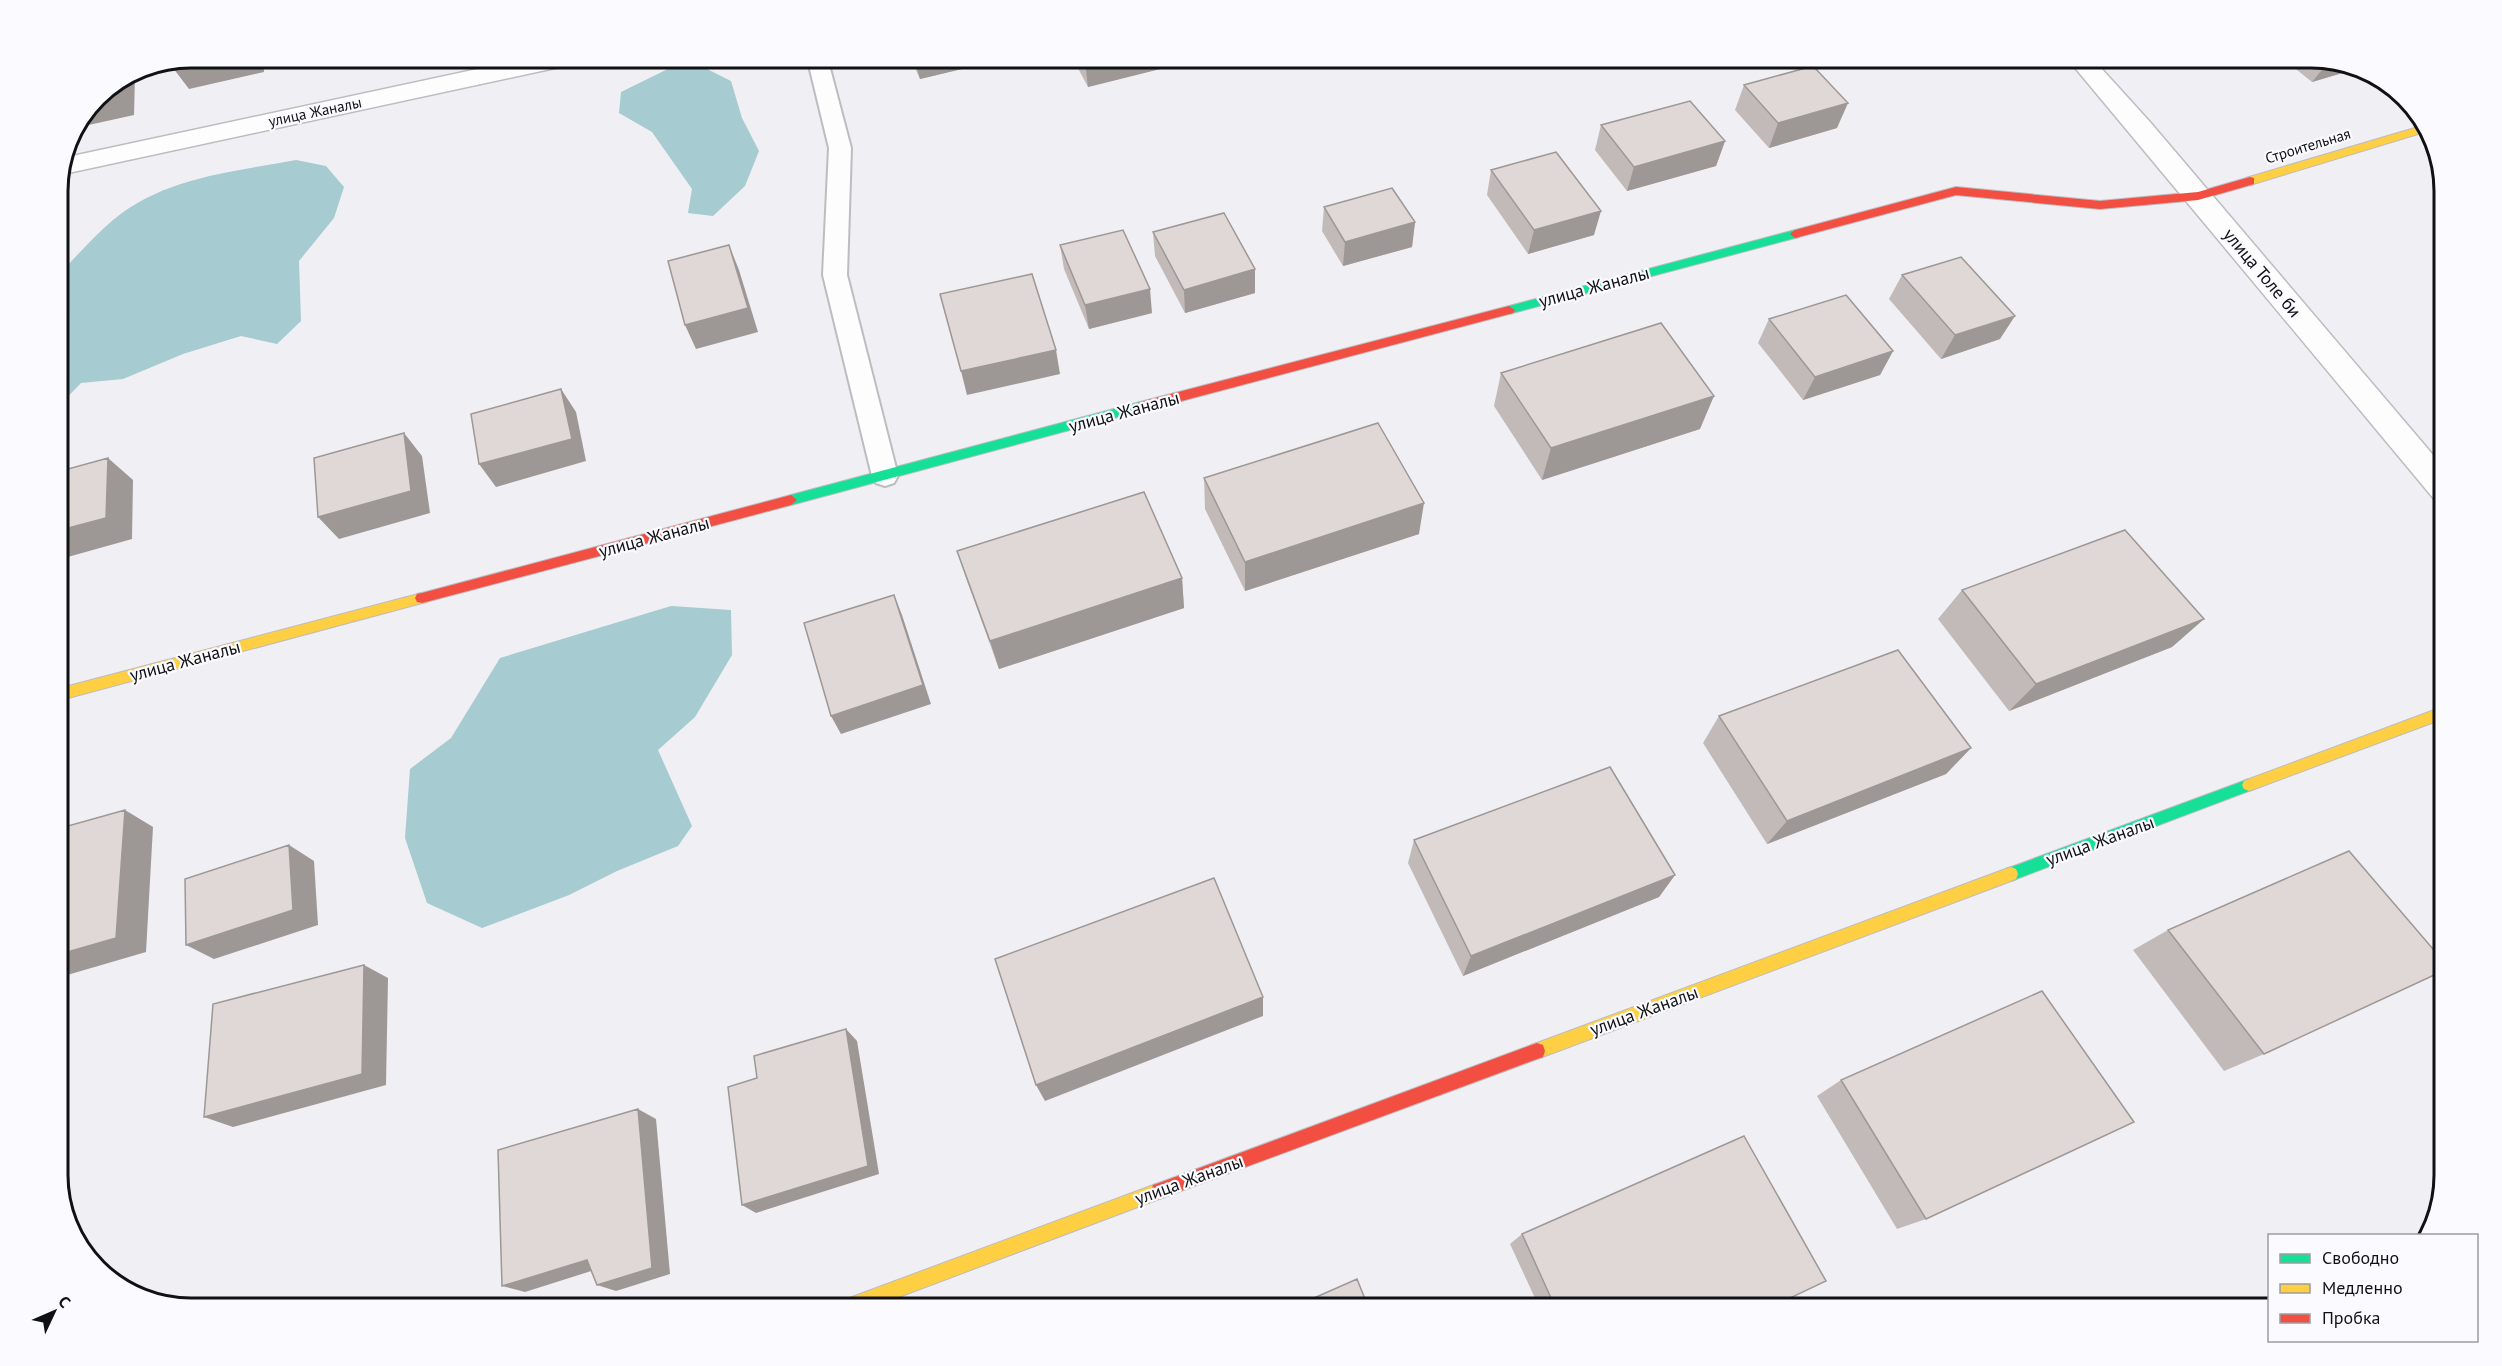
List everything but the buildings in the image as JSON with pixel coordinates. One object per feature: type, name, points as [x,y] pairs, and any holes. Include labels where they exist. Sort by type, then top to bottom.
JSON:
[{"type":"street","name":"улица Жаналы","points":[[71,165],[518,68]]},
{"type":"street","name":"улица Толе би","points":[[2087,68],[2434,477]]},
{"type":"street","name":"Строительная","points":[[2198,196],[2419,130]]},
{"type":"street","name":"улица Жаналы","points":[[68,692],[1956,191],[2100,205],[2198,196]]},
{"type":"street","name":"улица Жаналы","points":[[873,1298],[2434,716]]},
{"type":"lane","points":[[820,68],[840,148],[835,275],[885,476]]},
{"type":"water","points":[[670,68],[707,69],[731,81],[742,118],[759,151],[745,186],[713,216],[688,213],[692,189],[652,132],[619,113],[621,92]]},
{"type":"water","points":[[296,160],[326,166],[344,187],[334,218],[299,261],[301,321],[277,344],[241,336],[183,354],[123,379],[81,383],[68,397],[68,265],[98,233],[133,206],[177,185],[224,173]]},
{"type":"water","points":[[671,606],[731,610],[732,655],[695,717],[658,750],[692,826],[678,846],[617,871],[569,895],[482,928],[427,903],[405,838],[410,769],[451,738],[500,658]]},
{"type":"traffic: fast","points":[[1509,310],[1795,234]]},
{"type":"traffic: fast","points":[[791,500],[1140,407]]},
{"type":"traffic: fast","points":[[2011,874],[2249,785]]},
{"type":"traffic: slow","points":[[2250,181],[2419,130]]},
{"type":"traffic: slow","points":[[68,692],[422,598]]},
{"type":"traffic: slow","points":[[2249,785],[2434,716]]},
{"type":"traffic: slow","points":[[1537,1051],[2011,874]]},
{"type":"traffic: slow","points":[[873,1298],[1159,1191]]},
{"type":"traffic: jam","points":[[1795,234],[1956,191],[2100,205],[2198,196],[2250,181]]},
{"type":"traffic: jam","points":[[1140,407],[1509,310]]},
{"type":"traffic: jam","points":[[422,598],[791,500]]},
{"type":"traffic: jam","points":[[1159,1191],[1537,1051]]}]
